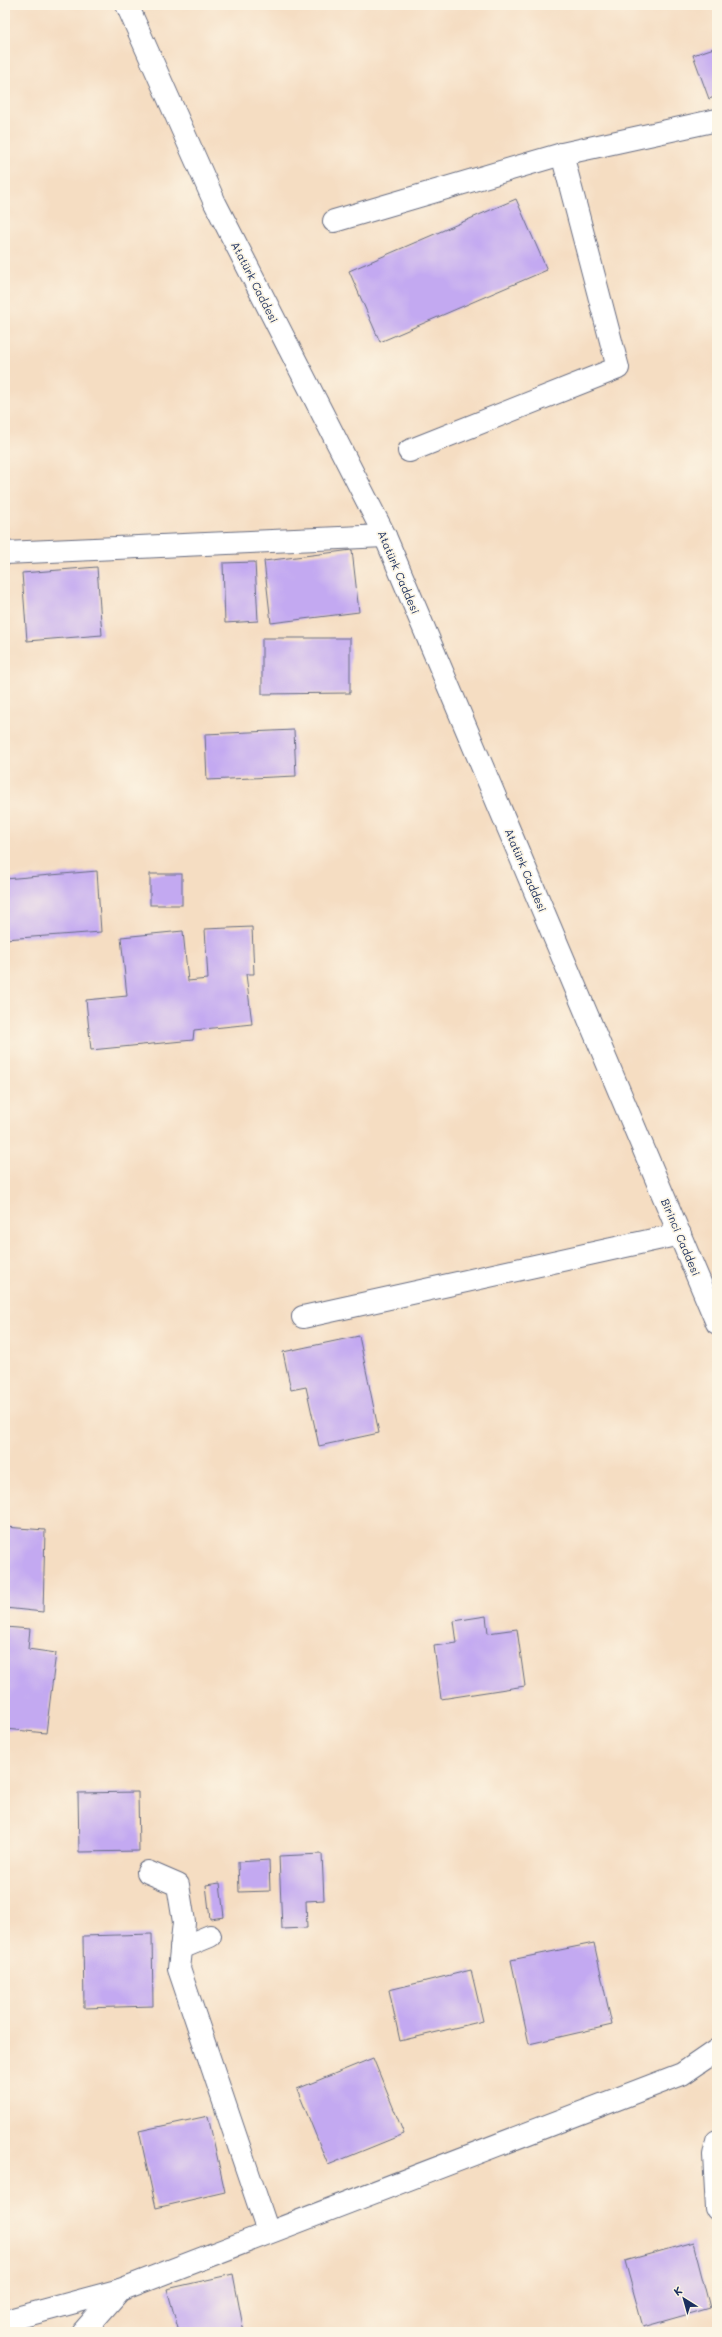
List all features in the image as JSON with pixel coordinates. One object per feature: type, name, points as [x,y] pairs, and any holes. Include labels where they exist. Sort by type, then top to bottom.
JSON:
[{"type":"street","name":"Atatürk Caddesi","points":[[127,5],[215,202],[385,536],[645,1151]]},
{"type":"street","points":[[334,221],[562,154],[717,120]]},
{"type":"street","points":[[409,451],[618,368],[562,154]]},
{"type":"street","points":[[5,553],[385,536]]},
{"type":"street","name":"Birinci Caddesi","points":[[645,1151],[717,1323]]},
{"type":"street","points":[[303,1317],[680,1234]]},
{"type":"street","points":[[148,1872],[178,1885],[184,1922],[179,1969],[268,2232]]},
{"type":"street","points":[[181,1948],[210,1936]]},
{"type":"street","points":[[5,2321],[120,2290],[682,2074],[717,2050]]},
{"type":"street","points":[[717,2141],[714,2155],[717,2209]]},
{"type":"street","points":[[83,2332],[120,2290]]},
{"type":"building","points":[[717,47],[717,96],[709,99],[693,55]]},
{"type":"building","points":[[516,199],[547,270],[380,342],[349,271]]},
{"type":"building","points":[[352,550],[359,612],[271,623],[264,561]]},
{"type":"building","points":[[255,562],[258,621],[225,623],[223,563]]},
{"type":"building","points":[[97,567],[102,635],[27,641],[22,573]]},
{"type":"building","points":[[262,638],[350,638],[350,693],[262,694]]},
{"type":"building","points":[[294,730],[296,776],[207,780],[205,734]]},
{"type":"building","points":[[97,871],[101,932],[5,939],[5,879]]},
{"type":"building","points":[[150,874],[182,874],[182,905],[150,905]]},
{"type":"building","points":[[252,927],[254,974],[246,974],[252,1024],[194,1030],[193,1040],[91,1050],[86,1000],[127,996],[121,937],[183,931],[188,981],[208,979],[205,929]]},
{"type":"building","points":[[359,1336],[379,1433],[319,1446],[306,1387],[291,1390],[283,1352]]},
{"type":"building","points":[[5,1527],[45,1530],[43,1612],[5,1608]]},
{"type":"building","points":[[486,1616],[488,1633],[517,1629],[525,1686],[441,1699],[434,1646],[457,1643],[454,1621]]},
{"type":"building","points":[[5,1627],[30,1629],[28,1649],[56,1653],[46,1733],[5,1729]]},
{"type":"building","points":[[138,1792],[139,1851],[79,1852],[78,1793]]},
{"type":"building","points":[[322,1854],[324,1900],[306,1901],[307,1928],[282,1929],[279,1856]]},
{"type":"building","points":[[269,1860],[270,1891],[239,1892],[238,1862]]},
{"type":"building","points":[[220,1883],[224,1917],[210,1919],[206,1885]]},
{"type":"building","points":[[152,1934],[153,2006],[84,2008],[83,1936]]},
{"type":"building","points":[[594,1943],[612,2025],[529,2044],[511,1960]]},
{"type":"building","points":[[471,1970],[483,2021],[400,2041],[389,1990]]},
{"type":"building","points":[[373,2058],[404,2134],[328,2165],[297,2089]]},
{"type":"building","points":[[208,2116],[225,2192],[156,2208],[139,2131]]},
{"type":"building","points":[[693,2242],[710,2308],[643,2327],[625,2261]]},
{"type":"building","points":[[233,2274],[244,2332],[179,2332],[167,2289]]}]
